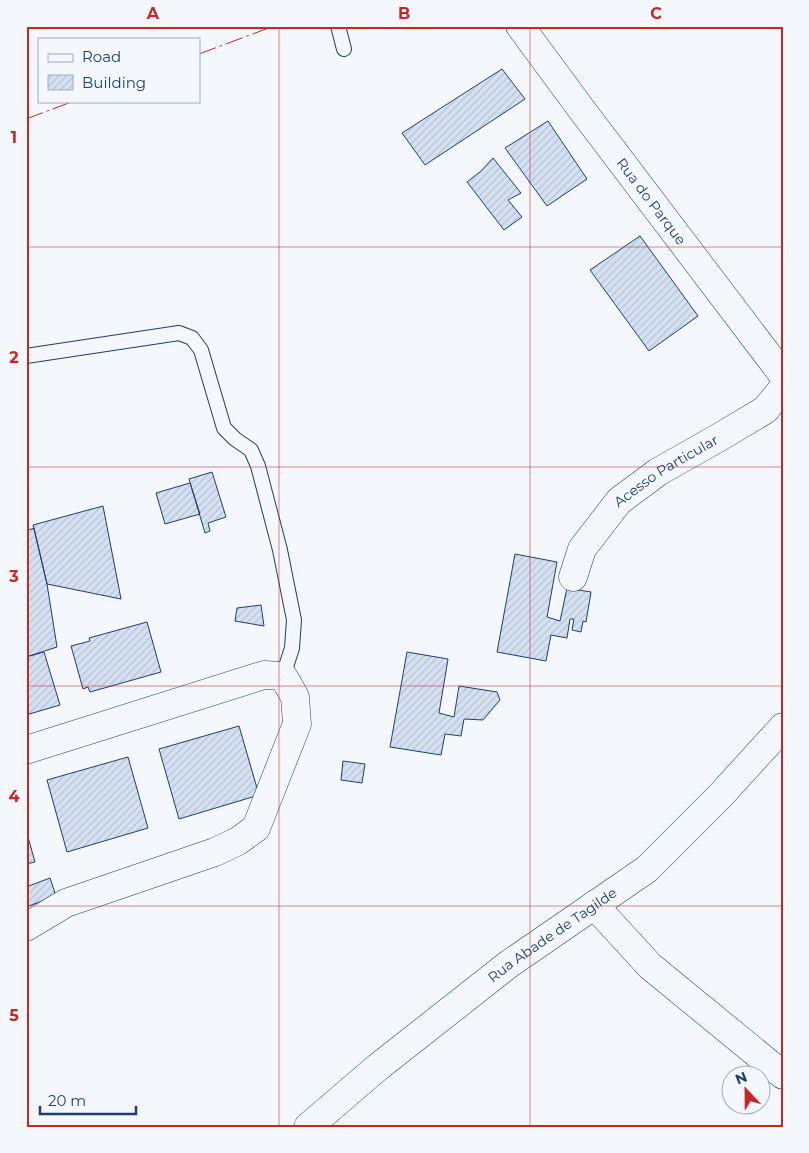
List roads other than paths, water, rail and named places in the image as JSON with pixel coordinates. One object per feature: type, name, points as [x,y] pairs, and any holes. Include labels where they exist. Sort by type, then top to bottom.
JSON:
[{"type":"street","name":"Rua do Parque","points":[[520,26],[783,374]]},
{"type":"street","name":"Acesso Particular","points":[[573,577],[582,548],[619,501],[658,472],[765,410],[783,387]]},
{"type":"street","points":[[26,750],[264,675],[283,676],[295,697],[297,724],[256,828],[238,841],[215,852],[66,903],[26,927]]},
{"type":"street","name":"Rua Abade de Tagilde","points":[[308,1127],[378,1067],[509,964],[647,869],[721,795],[783,727]]},
{"type":"street","points":[[594,905],[650,966],[783,1075]]},
{"type":"lane","points":[[338,26],[344,49]]},
{"type":"lane","points":[[26,356],[179,333],[192,338],[201,350],[224,428],[235,439],[251,450],[258,466],[280,550],[294,620],[292,648],[283,676]]}]
